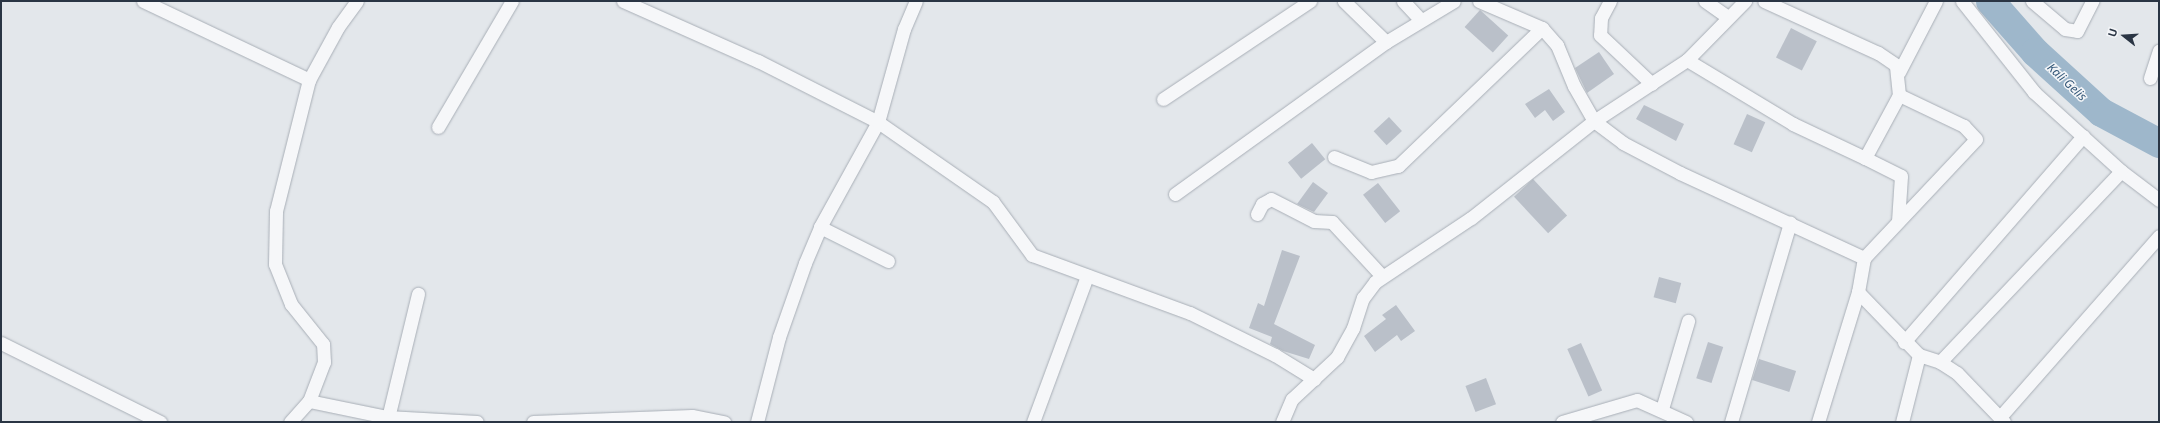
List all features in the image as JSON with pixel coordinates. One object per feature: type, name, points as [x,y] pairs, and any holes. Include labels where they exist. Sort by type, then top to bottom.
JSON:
[{"type":"street","points":[[143,1],[309,80]]},
{"type":"street","points":[[290,422],[309,401],[324,362],[323,344],[291,304],[275,264],[276,211],[309,80],[338,27],[357,1]]},
{"type":"street","points":[[438,127],[512,1]]},
{"type":"street","points":[[623,1],[758,61],[878,122],[993,202],[1032,255],[1190,313],[1275,355],[1314,379]]},
{"type":"street","points":[[757,422],[778,337],[820,227],[878,122],[904,29],[916,1]]},
{"type":"street","points":[[1163,99],[1310,1]]},
{"type":"street","points":[[1344,1],[1386,42]]},
{"type":"street","points":[[1403,1],[1420,19]]},
{"type":"street","points":[[1175,194],[1386,42],[1420,19],[1454,1]]},
{"type":"street","points":[[1479,1],[1542,28],[1557,45],[1574,86],[1594,121],[1623,143],[1680,173],[1864,258]]},
{"type":"street","points":[[1610,1],[1601,18],[1600,35],[1652,84]]},
{"type":"street","points":[[1704,1],[1728,17]]},
{"type":"street","points":[[1282,422],[1292,399],[1337,357],[1353,328],[1363,298],[1382,276],[1471,218],[1594,121],[1687,60],[1745,1]]},
{"type":"street","points":[[1764,1],[1878,53],[1896,65],[1899,72],[1899,95],[1865,158]]},
{"type":"street","points":[[1899,72],[1936,1]]},
{"type":"street","points":[[1962,1],[2034,92],[2121,172],[2159,200]]},
{"type":"street","points":[[2032,1],[2065,29],[2077,31],[2092,1]]},
{"type":"street","points":[[1334,157],[1371,172],[1398,166],[1542,28]]},
{"type":"street","points":[[2150,78],[2159,50]]},
{"type":"street","points":[[1687,60],[1793,124],[1901,176],[1898,221]]},
{"type":"street","points":[[1818,422],[1858,292],[1864,258],[1976,139],[1971,131],[1954,121],[1899,95]]},
{"type":"street","points":[[1904,342],[2083,136]]},
{"type":"street","points":[[1940,362],[2121,172]]},
{"type":"street","points":[[1258,214],[1262,204],[1271,200],[1314,221],[1332,222],[1382,276]]},
{"type":"street","points":[[1731,422],[1790,223]]},
{"type":"street","points":[[820,227],[888,261]]},
{"type":"street","points":[[1858,292],[1904,342],[1919,355],[1940,362],[1957,373],[2002,420],[2159,236]]},
{"type":"street","points":[[1033,422],[1087,276]]},
{"type":"street","points":[[387,420],[418,294]]},
{"type":"street","points":[[1662,409],[1688,321]]},
{"type":"street","points":[[1,343],[160,422]]},
{"type":"street","points":[[1902,422],[1919,355]]},
{"type":"street","points":[[1562,422],[1579,420],[1637,400],[1662,409],[1686,422]]},
{"type":"street","points":[[309,401],[387,420],[477,422]]},
{"type":"street","points":[[533,422],[685,416],[724,422]]},
{"type":"building","points":[[1480,10],[1508,35],[1493,53],[1465,27]]},
{"type":"building","points":[[1791,28],[1817,41],[1802,71],[1776,57]]},
{"type":"building","points":[[1599,52],[1614,74],[1587,93],[1575,68]]},
{"type":"building","points":[[1549,89],[1565,112],[1553,121],[1545,110],[1535,118],[1525,104]]},
{"type":"building","points":[[1644,105],[1684,124],[1676,141],[1636,119]]},
{"type":"building","points":[[1747,114],[1765,122],[1752,152],[1734,144]]},
{"type":"building","points":[[1389,117],[1402,131],[1387,145],[1374,131]]},
{"type":"building","points":[[1312,143],[1325,159],[1301,179],[1288,163]]},
{"type":"building","points":[[1533,179],[1567,216],[1548,233],[1514,197]]},
{"type":"building","points":[[1313,182],[1328,193],[1314,212],[1297,204]]},
{"type":"building","points":[[1378,183],[1400,211],[1385,223],[1363,195]]},
{"type":"building","points":[[1282,250],[1300,256],[1274,324],[1315,345],[1309,359],[1283,351],[1270,344],[1272,337],[1249,328],[1258,303],[1264,306]]},
{"type":"building","points":[[1659,277],[1681,283],[1676,303],[1654,297]]},
{"type":"building","points":[[1396,305],[1415,331],[1401,341],[1397,335],[1375,352],[1364,336],[1386,319],[1382,315]]},
{"type":"building","points":[[1708,342],[1723,347],[1711,383],[1696,378]]},
{"type":"building","points":[[1581,343],[1602,391],[1588,397],[1567,349]]},
{"type":"building","points":[[1759,359],[1796,371],[1789,392],[1752,380]]},
{"type":"building","points":[[1486,378],[1496,404],[1475,412],[1465,386]]},
{"type":"waterway","name":"Kali Gelis","points":[[1990,1],[2035,52],[2101,112],[2159,143]]}]
